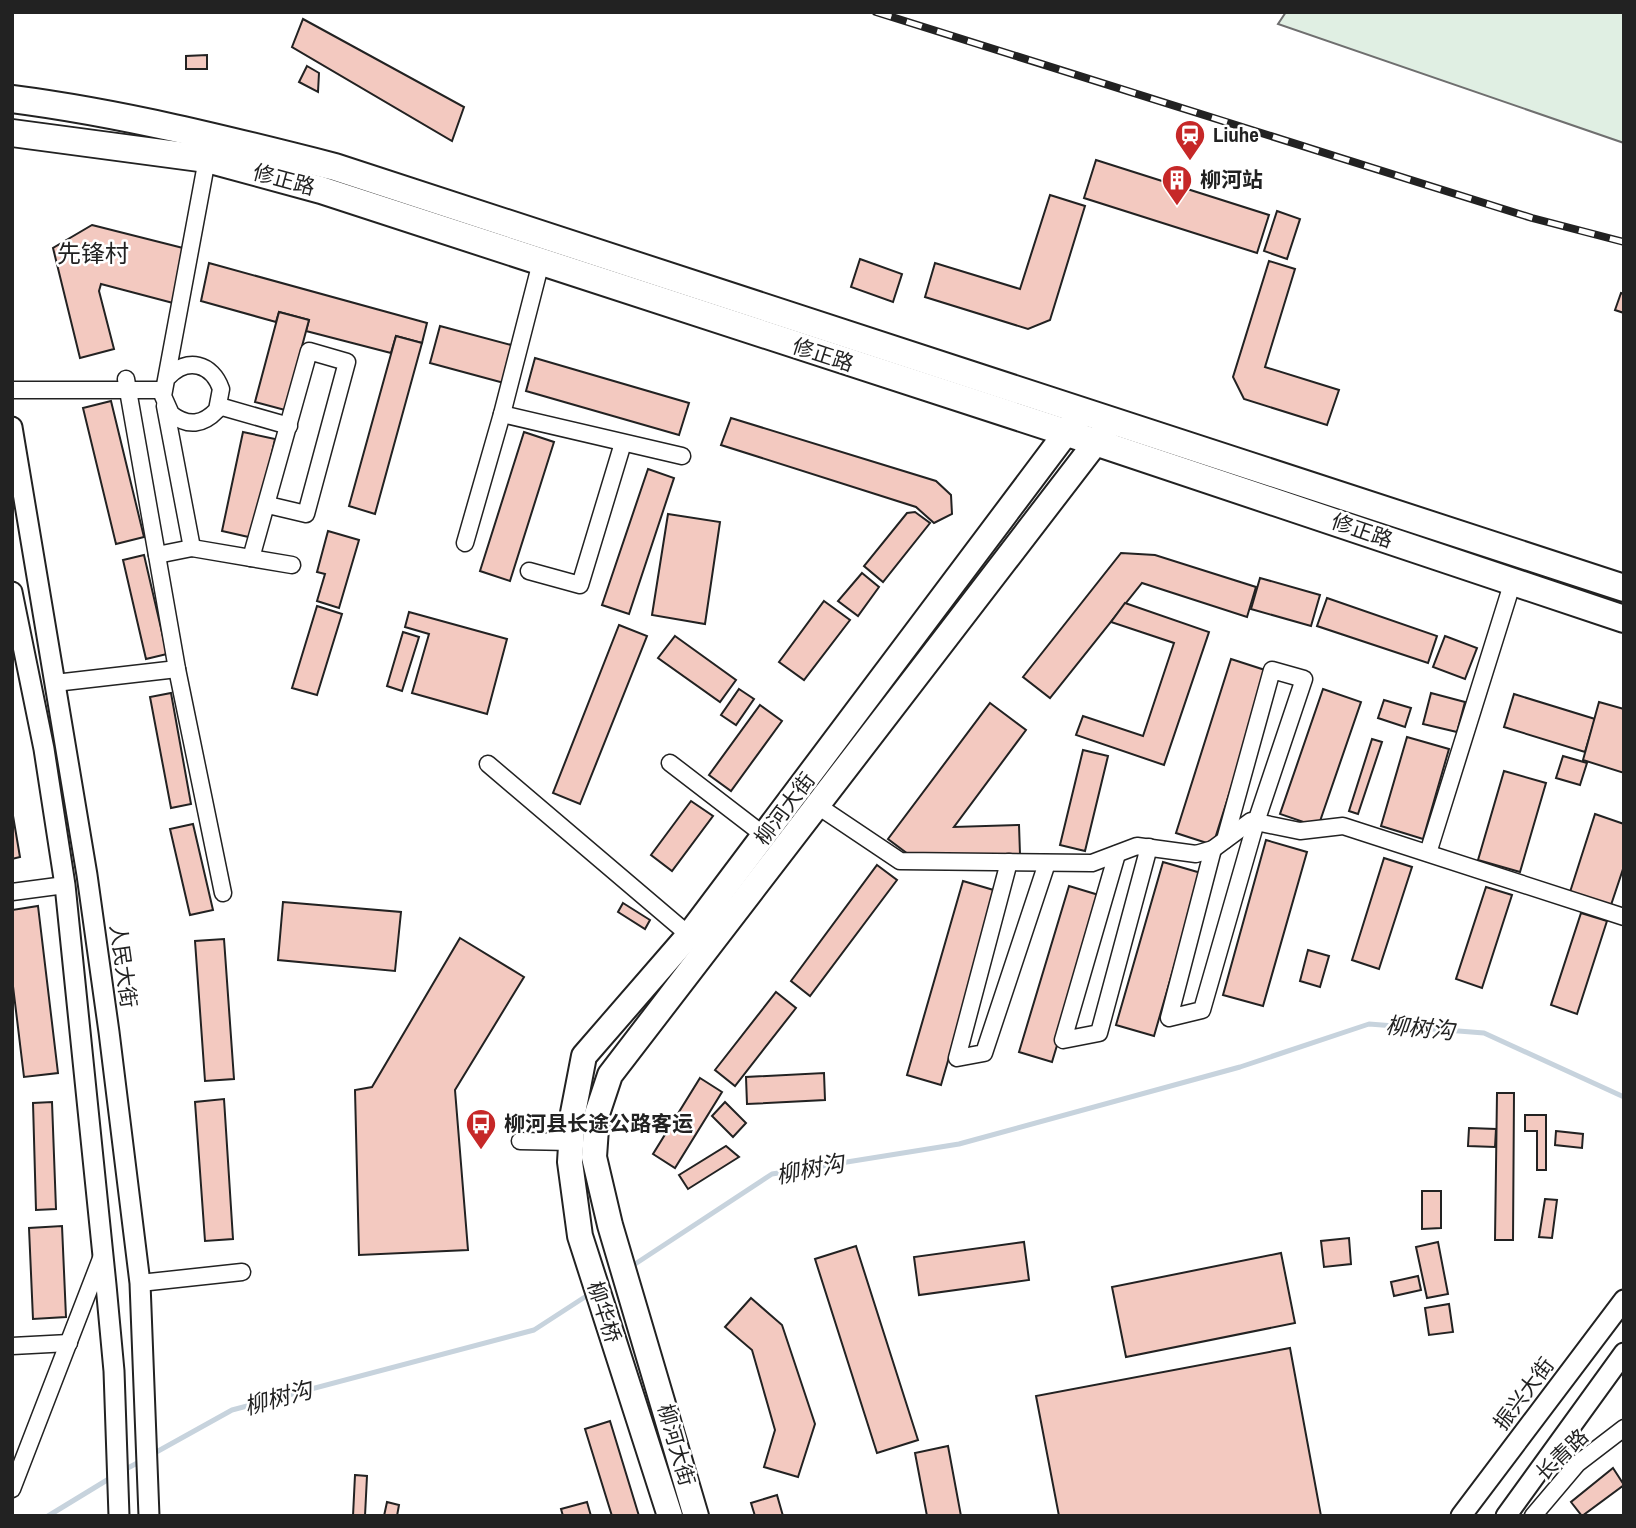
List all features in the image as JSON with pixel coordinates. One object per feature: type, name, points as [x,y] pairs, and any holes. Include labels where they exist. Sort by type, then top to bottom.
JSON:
[{"type":"highway","name":"修正路","points":[[12,99],[203,134],[335,167],[1624,588]]},
{"type":"highway","name":"修正路","points":[[12,133],[207,159],[321,190],[1098,443],[1624,619]]},
{"type":"main road","name":"柳河大街","points":[[580,1236],[570,1162],[584,1056],[689,936],[1064,433],[1084,410]]},
{"type":"main road","name":"柳河大街","points":[[610,1225],[593,1157],[597,1114],[610,1075],[1098,443],[1112,419]]},
{"type":"main road","name":"柳华桥","points":[[610,1225],[656,1375]]},
{"type":"main road","name":"柳华桥","points":[[580,1236],[629,1389]]},
{"type":"main road","name":"柳河大街","points":[[656,1375],[696,1516]]},
{"type":"main road","name":"柳河大街","points":[[629,1389],[670,1516]]},
{"type":"street","points":[[192,548],[165,391],[207,159]]},
{"type":"street","points":[[465,543],[541,262]]},
{"type":"street","points":[[251,558],[309,352],[347,362],[306,514],[268,505]]},
{"type":"street","points":[[184,365],[203,366],[218,379],[222,388],[219,406],[210,418],[190,424],[179,421],[165,391],[184,365]]},
{"type":"street","points":[[12,390],[127,384],[165,391]]},
{"type":"street","points":[[127,384],[177,669],[223,893]]},
{"type":"street","points":[[219,406],[289,426]]},
{"type":"street","points":[[502,414],[682,456]]},
{"type":"street","name":"人民大街","points":[[12,427],[88,875],[140,1283],[149,1516]]},
{"type":"street","points":[[529,571],[580,585],[622,443]]},
{"type":"street","points":[[157,555],[192,548],[292,565]]},
{"type":"street","points":[[1428,853],[1513,582]]},
{"type":"street","points":[[12,592],[44,749],[65,885],[114,1371],[119,1516]]},
{"type":"street","points":[[55,683],[177,669]]},
{"type":"street","points":[[1272,670],[1304,679],[1256,822],[1202,1010],[1169,1018],[1272,670]]},
{"type":"street","points":[[670,763],[765,836]]},
{"type":"street","points":[[488,764],[689,936]]},
{"type":"street","points":[[818,806],[901,861],[1092,863],[1137,846],[1196,855],[1219,845],[1251,821],[1300,831],[1343,826],[1624,917]]},
{"type":"street","points":[[1117,854],[1063,1040],[1100,1033],[1149,847]]},
{"type":"street","points":[[1009,862],[957,1058],[984,1054],[1047,863]]},
{"type":"street","points":[[12,892],[65,885]]},
{"type":"street","points":[[520,1141],[571,1142]]},
{"type":"street","points":[[12,1489],[103,1255]]},
{"type":"street","points":[[140,1283],[242,1272]]},
{"type":"street","name":"振兴大街","points":[[1461,1516],[1624,1300]]},
{"type":"street","points":[[12,1346],[69,1343]]},
{"type":"street","points":[[1506,1516],[1624,1353]]},
{"type":"street","name":"长青路","points":[[1533,1516],[1577,1464],[1624,1428]]},
{"type":"green space","points":[[1286,12],[1624,12],[1624,143],[1278,24]]},
{"type":"building","points":[[303,19],[464,107],[452,141],[292,47]]},
{"type":"building","points":[[207,55],[207,69],[186,69],[186,56]]},
{"type":"building","points":[[307,66],[319,73],[318,92],[299,82]]},
{"type":"building","name":"柳河站","points":[[1096,160],[1269,215],[1257,253],[1084,198]]},
{"type":"building","points":[[1050,195],[1085,206],[1050,320],[1028,329],[925,297],[935,263],[1020,289]]},
{"type":"building","points":[[1277,211],[1300,219],[1287,259],[1264,251]]},
{"type":"building","points":[[92,225],[187,249],[173,303],[101,284],[99,291],[114,349],[80,358],[53,248]]},
{"type":"building","points":[[860,259],[902,274],[893,302],[851,287]]},
{"type":"building","points":[[1269,261],[1295,269],[1265,367],[1339,390],[1327,425],[1244,399],[1233,377]]},
{"type":"building","points":[[209,263],[427,323],[422,343],[396,336],[391,353],[306,331],[309,320],[279,312],[276,322],[201,301]]},
{"type":"building","points":[[1621,293],[1624,294],[1624,313],[1615,310]]},
{"type":"building","points":[[279,312],[309,320],[285,410],[255,402]]},
{"type":"building","points":[[440,326],[515,346],[504,383],[430,363]]},
{"type":"building","points":[[396,336],[422,343],[375,514],[349,506]]},
{"type":"building","points":[[535,358],[689,403],[679,435],[526,391]]},
{"type":"building","points":[[111,401],[144,537],[116,544],[83,408]]},
{"type":"building","points":[[731,418],[936,481],[951,495],[952,514],[934,523],[916,507],[721,445]]},
{"type":"building","points":[[243,432],[275,439],[253,538],[222,531]]},
{"type":"building","points":[[524,432],[554,442],[510,581],[480,571]]},
{"type":"building","points":[[648,469],[674,478],[629,614],[602,605]]},
{"type":"building","points":[[915,512],[930,523],[883,582],[864,566],[907,513]]},
{"type":"building","points":[[668,514],[720,522],[705,624],[652,615]]},
{"type":"building","points":[[328,531],[359,540],[339,608],[317,601],[325,574],[317,572]]},
{"type":"building","points":[[1121,553],[1155,555],[1256,587],[1247,617],[1142,583],[1050,698],[1023,677]]},
{"type":"building","points":[[144,555],[167,654],[146,659],[123,560]]},
{"type":"building","points":[[862,573],[879,587],[858,616],[838,601]]},
{"type":"building","points":[[1260,578],[1320,595],[1311,626],[1251,609]]},
{"type":"building","points":[[1327,598],[1437,636],[1428,663],[1317,626]]},
{"type":"building","points":[[824,601],[850,620],[804,680],[779,662]]},
{"type":"building","points":[[1125,603],[1209,632],[1164,765],[1076,735],[1083,716],[1143,736],[1174,643],[1111,622]]},
{"type":"building","points":[[317,606],[342,614],[317,695],[292,688]]},
{"type":"building","points":[[409,612],[507,639],[487,714],[412,693],[429,634],[405,627]]},
{"type":"building","points":[[619,625],[647,636],[580,804],[553,793]]},
{"type":"building","points":[[403,632],[419,637],[402,691],[387,686]]},
{"type":"building","points":[[675,636],[736,680],[720,702],[658,658]]},
{"type":"building","points":[[1445,636],[1477,648],[1465,679],[1433,667]]},
{"type":"building","points":[[1231,659],[1268,671],[1213,845],[1176,833]]},
{"type":"building","points":[[739,689],[754,699],[736,725],[721,715]]},
{"type":"building","points":[[1323,689],[1361,702],[1318,827],[1280,814]]},
{"type":"building","points":[[171,693],[191,804],[171,808],[150,697]]},
{"type":"building","points":[[1431,693],[1465,702],[1457,732],[1423,724]]},
{"type":"building","points":[[1514,694],[1595,719],[1585,752],[1504,727]]},
{"type":"building","points":[[1384,700],[1411,708],[1405,727],[1378,718]]},
{"type":"building","points":[[1599,702],[1624,709],[1624,773],[1583,760]]},
{"type":"building","points":[[990,703],[1026,730],[954,827],[1019,825],[1020,854],[912,857],[888,839]]},
{"type":"building","points":[[760,705],[782,721],[731,791],[709,775]]},
{"type":"building","points":[[1407,737],[1449,749],[1423,839],[1381,826]]},
{"type":"building","points":[[1372,739],[1382,742],[1358,814],[1349,811]]},
{"type":"building","points":[[1083,750],[1108,756],[1085,851],[1060,845]]},
{"type":"building","points":[[1563,756],[1587,763],[1580,785],[1556,778]]},
{"type":"building","points":[[1504,771],[1546,783],[1520,872],[1478,860]]},
{"type":"building","points":[[691,801],[713,816],[672,871],[651,855]]},
{"type":"building","points":[[12,810],[20,857],[12,859]]},
{"type":"building","points":[[1595,814],[1624,824],[1624,866],[1611,905],[1570,892]]},
{"type":"building","points":[[193,824],[213,910],[190,915],[170,829]]},
{"type":"building","points":[[1266,840],[1307,852],[1263,1006],[1223,995]]},
{"type":"building","points":[[1384,858],[1412,867],[1379,969],[1352,960]]},
{"type":"building","points":[[1163,862],[1201,873],[1154,1036],[1116,1025]]},
{"type":"building","points":[[877,865],[897,880],[810,996],[791,981]]},
{"type":"building","points":[[963,881],[997,891],[941,1085],[907,1075]]},
{"type":"building","points":[[1069,886],[1102,896],[1052,1062],[1019,1052]]},
{"type":"building","points":[[1486,887],[1512,895],[1482,988],[1456,979]]},
{"type":"building","points":[[283,902],[401,912],[395,971],[278,960]]},
{"type":"building","points":[[623,903],[650,920],[645,929],[618,912]]},
{"type":"building","points":[[38,906],[58,1073],[24,1077],[12,978],[12,910]]},
{"type":"building","points":[[1581,913],[1607,921],[1577,1014],[1551,1005]]},
{"type":"building","points":[[460,938],[524,977],[455,1090],[468,1250],[359,1255],[355,1090],[372,1087]]},
{"type":"building","points":[[224,939],[234,1079],[205,1081],[195,941]]},
{"type":"building","points":[[1308,950],[1329,956],[1320,987],[1300,981]]},
{"type":"building","points":[[776,992],[796,1008],[735,1086],[715,1070]]},
{"type":"building","points":[[824,1073],[825,1100],[747,1104],[746,1077]]},
{"type":"building","points":[[700,1078],[722,1092],[675,1168],[653,1154]]},
{"type":"building","points":[[1497,1093],[1514,1093],[1513,1240],[1495,1240]]},
{"type":"building","points":[[224,1099],[233,1239],[205,1241],[195,1102]]},
{"type":"building","points":[[52,1102],[56,1209],[36,1210],[33,1103]]},
{"type":"building","points":[[725,1102],[746,1123],[733,1137],[712,1116]]},
{"type":"building","points":[[1525,1115],[1546,1115],[1546,1170],[1537,1170],[1537,1131],[1525,1131]]},
{"type":"building","points":[[1469,1128],[1496,1129],[1495,1147],[1468,1146]]},
{"type":"building","points":[[1556,1131],[1583,1134],[1582,1148],[1555,1145]]},
{"type":"building","points":[[726,1146],[739,1157],[688,1189],[679,1175]]},
{"type":"building","points":[[1422,1191],[1441,1191],[1441,1228],[1422,1229]]},
{"type":"building","points":[[1545,1199],[1557,1200],[1552,1238],[1539,1237]]},
{"type":"building","points":[[62,1226],[66,1317],[33,1319],[29,1228]]},
{"type":"building","points":[[1349,1238],[1351,1264],[1324,1267],[1321,1241]]},
{"type":"building","points":[[1024,1242],[1029,1280],[919,1295],[914,1257]]},
{"type":"building","points":[[1438,1242],[1448,1294],[1427,1298],[1416,1247]]},
{"type":"building","points":[[856,1246],[918,1440],[877,1453],[815,1259]]},
{"type":"building","points":[[1281,1253],[1295,1323],[1126,1357],[1112,1287]]},
{"type":"building","points":[[1418,1276],[1421,1290],[1394,1296],[1391,1282]]},
{"type":"building","points":[[751,1298],[782,1325],[815,1424],[798,1477],[764,1467],[775,1430],[752,1350],[725,1327]]},
{"type":"building","points":[[1449,1304],[1453,1332],[1429,1335],[1425,1308]]},
{"type":"building","points":[[1290,1348],[1321,1516],[1059,1516],[1036,1396]]},
{"type":"building","points":[[610,1421],[639,1516],[612,1516],[585,1429]]},
{"type":"building","points":[[948,1446],[961,1516],[927,1516],[915,1453]]},
{"type":"building","points":[[1613,1468],[1624,1485],[1582,1516],[1571,1502]]},
{"type":"building","points":[[355,1475],[367,1476],[365,1516],[353,1516]]},
{"type":"building","points":[[777,1495],[783,1516],[755,1516],[751,1503]]},
{"type":"building","points":[[387,1502],[399,1505],[397,1516],[384,1516]]},
{"type":"building","points":[[587,1502],[591,1516],[563,1516],[561,1509]]},
{"type":"waterway","name":"柳树沟","points":[[629,1268],[772,1174],[959,1144],[1240,1067],[1369,1024],[1484,1033],[1624,1097]]},
{"type":"waterway","name":"柳树沟","points":[[151,1455],[232,1410],[534,1330],[591,1293]]},
{"type":"waterway","name":"柳树沟","points":[[124,1470],[143,1460]]},
{"type":"waterway","name":"柳树沟","points":[[48,1516],[112,1477]]},
{"type":"railway","points":[[876,12],[1532,218],[1624,242]]},
{"type":"place","name":"Liuhe","points":[[1190,162]]},
{"type":"place","name":"柳河站","points":[[1177,207]]},
{"type":"place","name":"柳河县长途公路客运","points":[[481,1151]]},
{"type":"district","name":"先锋村","points":[[93,254]]}]
